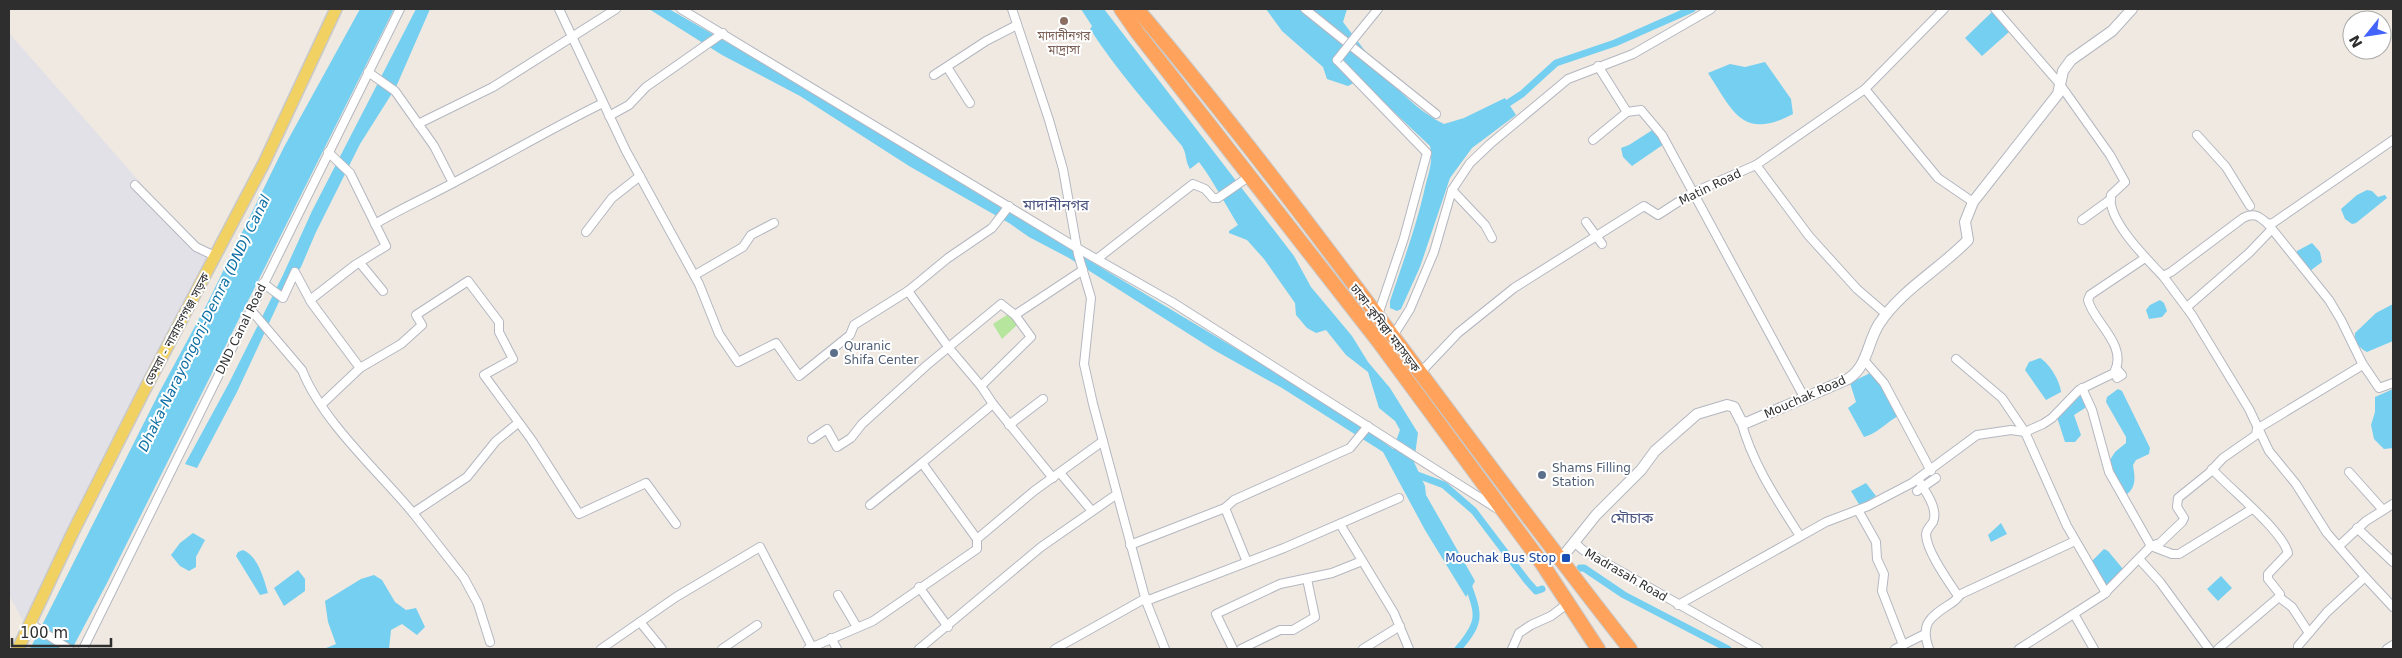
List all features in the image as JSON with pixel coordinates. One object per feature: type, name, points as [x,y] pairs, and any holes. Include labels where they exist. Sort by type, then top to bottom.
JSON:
[{"type":"highway","points":[[1114,9],[1137,32]]},
{"type":"highway","name":"ঢাকা–কুমিল্লা মহাসড়ক","points":[[1122,9],[1246,179],[1379,342],[1541,562],[1598,649]]},
{"type":"highway","name":"ঢাকা–কুমিল্লা মহাসড়ক","points":[[1137,9],[1255,155],[1560,560],[1630,649]]},
{"type":"highway","points":[[1142,9],[1148,22]]},
{"type":"main road","name":"ডেমরা - নারায়ণগঞ্জ সড়ক","points":[[18,649],[32,624],[84,509],[264,163],[336,9]]},
{"type":"street","name":"DND Canal Road","points":[[83,649],[400,9]]},
{"type":"street","points":[[559,9],[640,176],[695,275],[719,334],[738,362],[776,343],[799,376],[850,335],[854,325],[908,291],[948,258],[992,228],[1009,206]]},
{"type":"street","points":[[418,124],[493,87],[616,9]]},
{"type":"street","points":[[681,9],[1009,206],[1078,251],[1098,259],[1272,364],[1368,428],[1384,436],[1506,514]]},
{"type":"street","points":[[1012,9],[1063,169],[1078,251],[1091,298],[1084,364],[1130,546],[1146,600],[1165,649]]},
{"type":"street","points":[[1305,9],[1436,114]]},
{"type":"street","points":[[1377,316],[1404,238],[1427,153],[1337,60],[1378,9]]},
{"type":"street","points":[[1393,336],[1410,309],[1434,252],[1452,190],[1470,163],[1538,102],[1568,79],[1633,54],[1711,9]]},
{"type":"street","name":"Matin Road","points":[[1420,373],[1458,333],[1514,288],[1600,240],[1644,206],[1658,216],[1692,194],[1756,165],[1865,89],[1944,9]]},
{"type":"street","points":[[1995,9],[2060,86],[2124,179],[2124,185],[2082,220]]},
{"type":"street","points":[[1865,89],[1938,178],[1973,202],[2054,99],[2060,86],[2063,71],[2071,60],[2112,31],[2132,9]]},
{"type":"street","points":[[934,75],[999,33],[1017,25]]},
{"type":"street","points":[[610,116],[629,105],[646,87],[723,33]]},
{"type":"street","points":[[1598,66],[1627,112]]},
{"type":"street","points":[[947,67],[970,103]]},
{"type":"street","points":[[368,72],[395,91],[434,146],[454,183]]},
{"type":"street","points":[[375,224],[402,208],[454,183],[540,134],[603,103]]},
{"type":"street","points":[[1594,140],[1627,112],[1641,110],[1662,135],[1692,194],[1804,397]]},
{"type":"street","points":[[2197,135],[2226,167],[2250,206]]},
{"type":"street","points":[[2187,307],[2249,253],[2273,223],[2393,140]]},
{"type":"street","points":[[310,300],[386,246],[350,173],[328,152]]},
{"type":"street","points":[[1756,165],[1809,236],[1857,289],[1886,314]]},
{"type":"street","points":[[586,232],[612,198],[640,176]]},
{"type":"street","points":[[1098,259],[1193,184],[1205,189],[1213,198],[1218,198],[1246,179]]},
{"type":"street","points":[[135,185],[196,247],[215,256]]},
{"type":"street","points":[[1452,190],[1484,226],[1492,238]]},
{"type":"street","points":[[2110,198],[2115,216],[2145,258],[2163,276],[2187,307],[2249,409],[2257,429],[2273,456],[2296,484],[2318,522],[2393,607]]},
{"type":"street","name":"Mouchak Road","points":[[1741,421],[1746,423],[1758,418],[1848,379],[1859,370],[1873,336],[1893,305],[1968,240],[1965,222],[1973,202]]},
{"type":"street","points":[[2163,276],[2243,218],[2256,214],[2270,226],[2329,300],[2342,320],[2362,363],[2379,388],[2393,383]]},
{"type":"street","points":[[1586,222],[1600,240]]},
{"type":"street","points":[[695,275],[743,247],[751,235],[774,223]]},
{"type":"street","points":[[1678,605],[1800,536],[1846,513],[1858,510],[1918,479],[1977,435],[2011,430],[2025,432],[2052,418],[2082,388],[2114,373],[2116,368],[2115,350],[2109,332],[2088,300],[2090,295],[2145,258]]},
{"type":"street","points":[[360,263],[383,291]]},
{"type":"street","points":[[1015,315],[1082,268]]},
{"type":"street","points":[[263,283],[283,298],[295,272],[310,300],[360,368]]},
{"type":"street","points":[[322,404],[360,368],[401,344],[422,325],[416,315],[468,281],[500,322],[499,332],[513,359],[484,375],[531,438],[550,472],[579,514],[646,482],[676,524]]},
{"type":"street","points":[[908,291],[948,348],[982,386],[993,404],[1053,478]]},
{"type":"street","points":[[812,439],[827,429],[837,447],[851,438],[862,424],[1001,304],[1015,315],[1031,337],[982,386]]},
{"type":"street","points":[[251,310],[302,370],[306,381],[348,440],[413,513],[464,578],[478,604],[490,642]]},
{"type":"street","points":[[1956,359],[2002,398],[2025,432],[2075,541],[2106,593]]},
{"type":"street","points":[[1864,360],[1884,383],[1931,471]]},
{"type":"street","points":[[2019,649],[2106,593],[2140,560],[2151,546],[2160,543],[2182,522],[2184,518],[2177,507],[2178,498],[2223,458],[2256,435],[2257,429],[2362,366],[2362,363]]},
{"type":"street","points":[[2116,368],[2122,375],[2117,378]]},
{"type":"street","points":[[2082,388],[2092,410],[2108,472],[2151,546],[2172,554],[2179,554],[2252,509]]},
{"type":"street","points":[[1010,425],[1043,399]]},
{"type":"street","points":[[870,504],[993,404]]},
{"type":"street","points":[[1560,560],[1596,515],[1641,470],[1655,451],[1696,414],[1727,405],[1734,407],[1741,421],[1749,446],[1767,483],[1800,536]]},
{"type":"street","points":[[413,513],[467,477],[496,441],[518,423]]},
{"type":"street","points":[[1130,546],[1225,508],[1234,500],[1350,448],[1368,428]]},
{"type":"street","points":[[977,539],[1103,441]]},
{"type":"street","points":[[601,649],[676,597],[760,547],[810,648],[872,621],[977,549],[977,539],[922,463]]},
{"type":"street","points":[[2212,469],[2252,509],[2286,548],[2288,553],[2286,557],[2268,574],[2268,579],[2280,594],[2279,597],[2292,607],[2309,633]]},
{"type":"street","points":[[2349,472],[2383,510]]},
{"type":"street","points":[[1060,473],[1092,511]]},
{"type":"street","points":[[1920,490],[1936,478]]},
{"type":"street","points":[[1918,479],[1920,490],[1933,508],[1934,516],[1926,531],[1926,537],[1938,563],[1958,596]]},
{"type":"street","points":[[919,649],[948,626],[980,596],[1042,547],[1117,494]]},
{"type":"street","points":[[1054,649],[1146,600],[1247,562],[1400,498]]},
{"type":"street","points":[[2338,546],[2358,528],[2393,504]]},
{"type":"street","points":[[1225,508],[1247,562]]},
{"type":"street","points":[[1858,510],[1876,542],[1877,559],[1884,574],[1882,590],[1903,645]]},
{"type":"street","points":[[1340,524],[1400,626],[1409,649]]},
{"type":"street","points":[[2358,528],[2393,562]]},
{"type":"street","points":[[1929,649],[1925,634],[1930,619],[1955,601],[1958,596],[2075,541]]},
{"type":"street","name":"Madrasah Road","points":[[1575,543],[1582,550],[1758,649]]},
{"type":"street","points":[[1233,649],[1216,614],[1280,584],[1332,573],[1362,560]]},
{"type":"street","points":[[2140,560],[2160,582],[2209,649]]},
{"type":"street","points":[[2298,649],[2298,646],[2327,612],[2365,577]]},
{"type":"street","points":[[1241,649],[1280,630],[1293,630],[1315,617],[1307,579]]},
{"type":"street","points":[[919,587],[948,626]]},
{"type":"street","points":[[838,596],[857,627]]},
{"type":"street","points":[[2218,649],[2279,597]]},
{"type":"street","points":[[1512,649],[1519,633],[1551,616],[1567,604]]},
{"type":"street","points":[[2074,614],[2094,649]]},
{"type":"street","points":[[640,622],[662,649]]},
{"type":"street","points":[[32,624],[69,649]]},
{"type":"street","points":[[722,649],[757,625]]},
{"type":"street","points":[[1363,649],[1400,626]]},
{"type":"street","points":[[1895,649],[1925,634]]},
{"type":"street","points":[[831,638],[837,649]]},
{"type":"street","points":[[2387,649],[2393,645]]},
{"type":"shaded area","points":[[9,33],[209,261],[154,364],[23,621],[9,595]]},
{"type":"green space","points":[[1010,313],[1018,324],[1002,339],[993,324]]},
{"type":"water","name":"Dhaka-Narayongonj-Demra (DND) Canal","points":[[360,9],[394,9],[107,583],[72,649],[30,649],[160,391],[207,304],[284,147]]},
{"type":"water","points":[[416,9],[430,9],[396,87],[360,144],[316,232],[301,267],[284,291],[237,392],[197,468],[185,464],[229,383],[283,275],[312,211]]},
{"type":"water","points":[[649,9],[669,9],[796,82],[1265,366],[1357,423],[1393,449],[1400,430],[1395,421],[1379,408],[1368,372],[1346,355],[1326,330],[1316,333],[1307,328],[1296,315],[1295,303],[1264,259],[1247,240],[1229,233],[1238,225],[1210,177],[1199,162],[1190,169],[1182,146],[1111,60],[1090,29],[1092,26],[1081,9],[1104,9],[1294,256],[1311,287],[1352,336],[1368,362],[1390,388],[1418,433],[1414,462],[1425,486],[1426,495],[1475,581],[1466,597],[1425,530],[1383,452],[1282,388],[1214,350],[1069,258],[1029,237],[1009,223],[909,166],[800,96],[722,55]]},
{"type":"water","points":[[1266,9],[1347,9],[1343,22],[1388,79],[1415,105],[1444,124],[1464,118],[1505,98],[1516,115],[1472,148],[1450,178],[1420,267],[1401,309],[1397,311],[1390,308],[1390,301],[1408,247],[1431,164],[1430,146],[1373,92],[1357,81],[1348,86],[1327,79],[1323,67],[1282,31]]},
{"type":"water","points":[[1992,12],[2009,32],[1982,56],[1965,38]]},
{"type":"water","points":[[1765,62],[1791,99],[1793,114],[1776,122],[1750,123],[1732,110],[1708,73],[1730,64],[1745,67]]},
{"type":"water","points":[[1654,129],[1664,144],[1632,166],[1623,157],[1621,148]]},
{"type":"water","points":[[2367,190],[2372,191],[2378,197],[2385,195],[2387,198],[2356,223],[2352,224],[2345,219],[2341,209],[2357,195]]},
{"type":"water","points":[[2312,243],[2320,252],[2322,262],[2310,271],[2297,255],[2297,251]]},
{"type":"water","points":[[2160,300],[2164,303],[2167,311],[2162,317],[2149,319],[2146,310],[2150,305]]},
{"type":"water","points":[[2393,304],[2393,341],[2367,352],[2359,347],[2356,342],[2355,333],[2376,313]]},
{"type":"water","points":[[2040,358],[2054,373],[2061,392],[2046,400],[2025,370],[2029,362]]},
{"type":"water","points":[[1872,372],[1883,384],[1898,416],[1877,431],[1864,437],[1848,408],[1856,402],[1850,383]]},
{"type":"water","points":[[2118,389],[2122,391],[2150,448],[2149,454],[2136,460],[2133,465],[2135,478],[2133,486],[2125,496],[2112,472],[2110,460],[2115,452],[2126,443],[2126,437],[2106,402],[2107,397]]},
{"type":"water","points":[[2393,389],[2393,448],[2384,449],[2374,439],[2371,425],[2375,412],[2375,397]]},
{"type":"water","points":[[2079,394],[2083,396],[2086,403],[2085,408],[2074,415],[2081,435],[2075,442],[2065,442],[2056,414]]},
{"type":"water","points":[[1866,483],[1876,496],[1860,506],[1851,491]]},
{"type":"water","points":[[2001,523],[2007,534],[1991,542],[1988,535]]},
{"type":"water","points":[[193,533],[205,540],[196,557],[196,567],[189,571],[180,566],[171,555],[180,543]]},
{"type":"water","points":[[2104,549],[2108,551],[2123,569],[2123,573],[2105,588],[2092,561]]},
{"type":"water","points":[[243,550],[253,557],[268,593],[260,595],[236,556],[238,552]]},
{"type":"water","points":[[298,570],[305,579],[305,591],[284,606],[274,588]]},
{"type":"water","points":[[374,575],[382,580],[395,602],[406,610],[416,608],[425,627],[417,635],[402,624],[391,630],[389,649],[324,649],[336,644],[328,622],[325,601],[361,579]]},
{"type":"water","points":[[2221,576],[2232,588],[2218,601],[2207,589]]},
{"type":"waterway","points":[[1502,107],[1522,94],[1556,63],[1615,43],[1692,9]]},
{"type":"waterway","points":[[1412,473],[1444,485],[1474,511],[1527,581],[1536,591],[1542,589]]},
{"type":"waterway","points":[[1580,568],[1584,568],[1624,595],[1728,649]]},
{"type":"waterway","points":[[1458,649],[1475,624],[1476,617],[1474,602],[1467,582]]},
{"type":"place","name":"মাদানীনগর মাদ্রাসা","points":[[1064,21]]},
{"type":"place","name":"Quranic Shifa Center","points":[[834,353]]},
{"type":"place","name":"Shams Filling Station","points":[[1542,475]]},
{"type":"place","name":"Mouchak Bus Stop","points":[[1566,558]]},
{"type":"district","name":"মাদানীনগর","points":[[1056,205]]},
{"type":"district","name":"মৌচাক","points":[[1632,518]]}]
